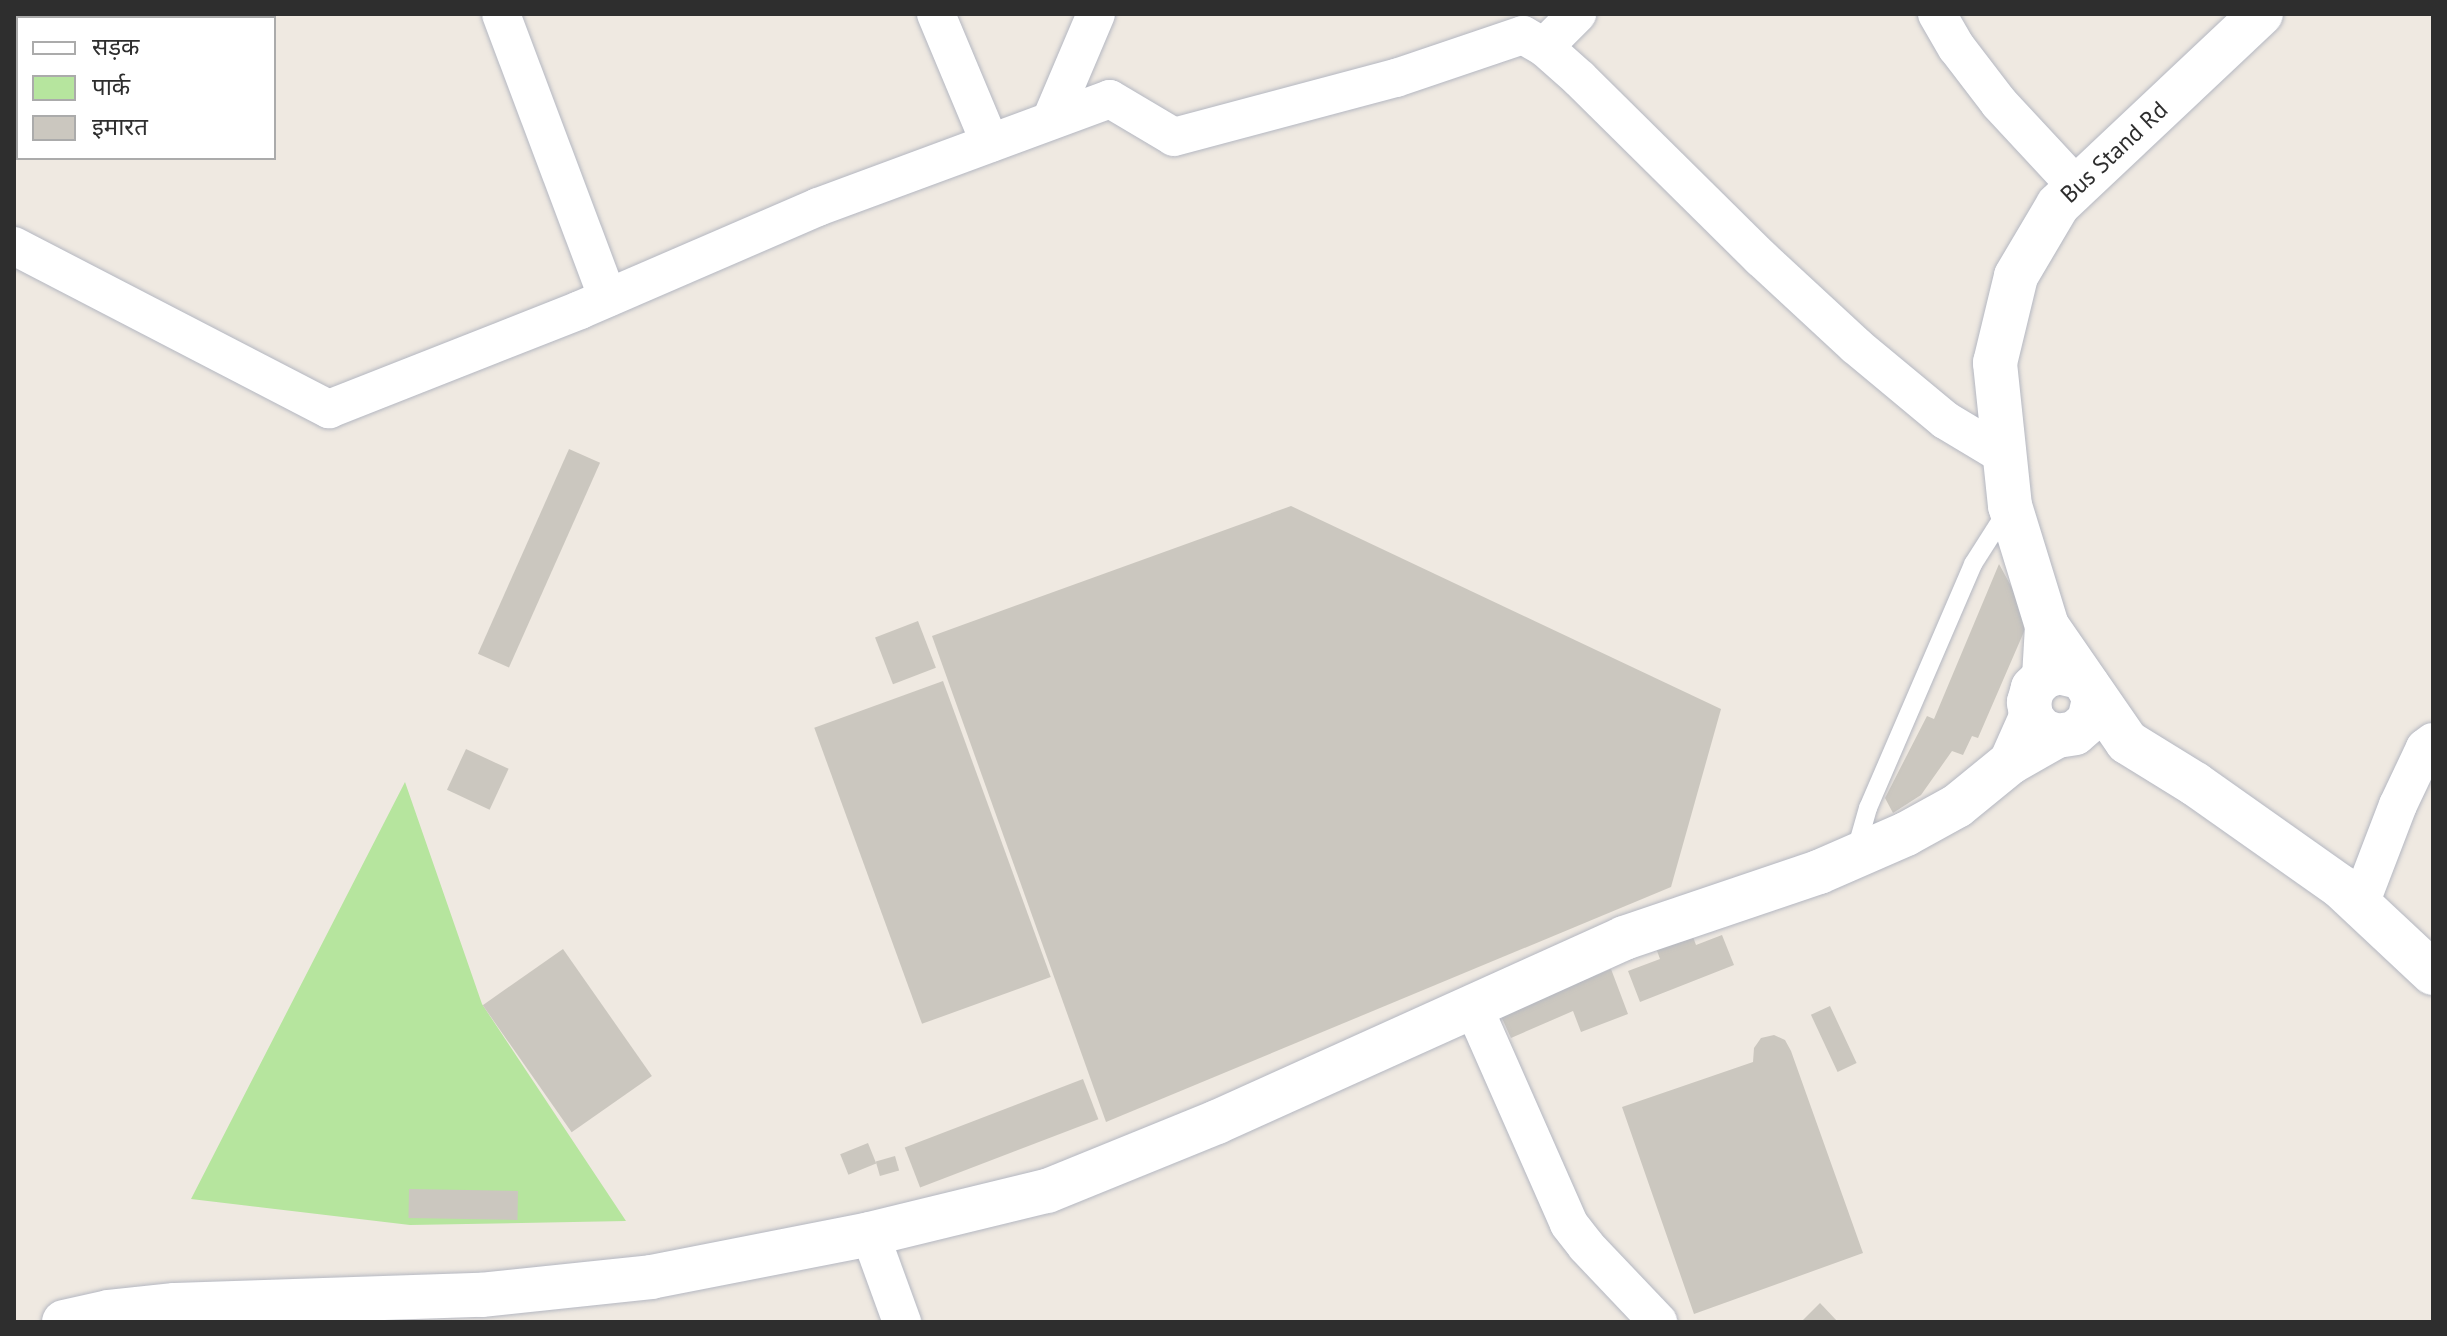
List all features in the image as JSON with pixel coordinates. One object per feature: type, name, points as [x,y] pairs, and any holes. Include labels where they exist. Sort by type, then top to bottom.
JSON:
[{"type":"street","points":[[501,14],[608,298]]},
{"type":"street","points":[[936,14],[990,143]]},
{"type":"street","points":[[1051,120],[1096,14]]},
{"type":"street","points":[[1544,47],[1577,14]]},
{"type":"street","points":[[1937,14],[1957,48],[1999,103],[2077,187]]},
{"type":"street","name":"Bus Stand Rd","points":[[2047,626],[2010,506],[1995,363],[2016,276],[2058,205],[2261,14]]},
{"type":"street","points":[[14,246],[329,409],[608,298],[818,207],[1110,99],[1174,137],[1396,78],[1523,35],[1544,47],[1856,346],[1945,420],[2005,456]]},
{"type":"street","points":[[2047,626],[2127,742]]},
{"type":"street","points":[[72,1321],[109,1312],[175,1305],[290,1312],[651,1277],[870,1234],[1047,1191],[1217,1122],[1624,938],[1854,857],[1957,806],[2011,762],[2052,716],[2047,626]]},
{"type":"street","points":[[2052,716],[2089,721],[2094,699],[2088,686]]},
{"type":"street","points":[[2052,716],[2127,742],[2247,819],[2341,887],[2433,973]]},
{"type":"street","points":[[2360,904],[2398,805],[2425,748],[2433,742]]},
{"type":"street","points":[[1473,1006],[1569,1224],[1658,1322]]},
{"type":"street","points":[[870,1234],[902,1322]]},
{"type":"lane","points":[[1854,857],[1868,808],[1973,564],[2010,506]]},
{"type":"green space","points":[[405,782],[482,1004],[626,1221],[410,1225],[191,1199]]},
{"type":"building","points":[[569,449],[600,463],[509,667],[478,654]]},
{"type":"building","points":[[1291,506],[1721,709],[1671,887],[1106,1122],[932,636]]},
{"type":"building","points":[[1999,564],[2029,619],[2023,634],[1978,738],[1972,736],[1963,755],[1952,751],[1921,795],[1893,813],[1885,798],[1927,716],[1934,719]]},
{"type":"building","points":[[918,621],[936,668],[893,684],[875,637]]},
{"type":"building","points":[[943,681],[1051,977],[922,1024],[814,728]]},
{"type":"building","points":[[466,749],[509,769],[490,810],[447,790]]},
{"type":"building","points":[[1692,934],[1696,945],[1722,935],[1734,965],[1640,1002],[1628,971],[1660,959],[1656,948]]},
{"type":"building","points":[[563,949],[652,1076],[572,1132],[483,1005]]},
{"type":"building","points":[[1611,969],[1628,1014],[1581,1032],[1573,1011],[1511,1038],[1500,1014]]},
{"type":"building","points":[[1830,1006],[1857,1063],[1838,1072],[1811,1015]]},
{"type":"building","points":[[1774,1035],[1785,1040],[1791,1051],[1863,1253],[1694,1314],[1622,1107],[1753,1062],[1754,1048],[1761,1038]]},
{"type":"building","points":[[1083,1079],[1098,1119],[920,1188],[905,1147]]},
{"type":"building","points":[[868,1143],[876,1163],[848,1175],[840,1154]]},
{"type":"building","points":[[895,1156],[899,1170],[880,1176],[876,1162]]},
{"type":"building","points":[[409,1189],[518,1191],[517,1220],[408,1218]]},
{"type":"building","points":[[1820,1303],[1838,1322],[1801,1322]]}]
